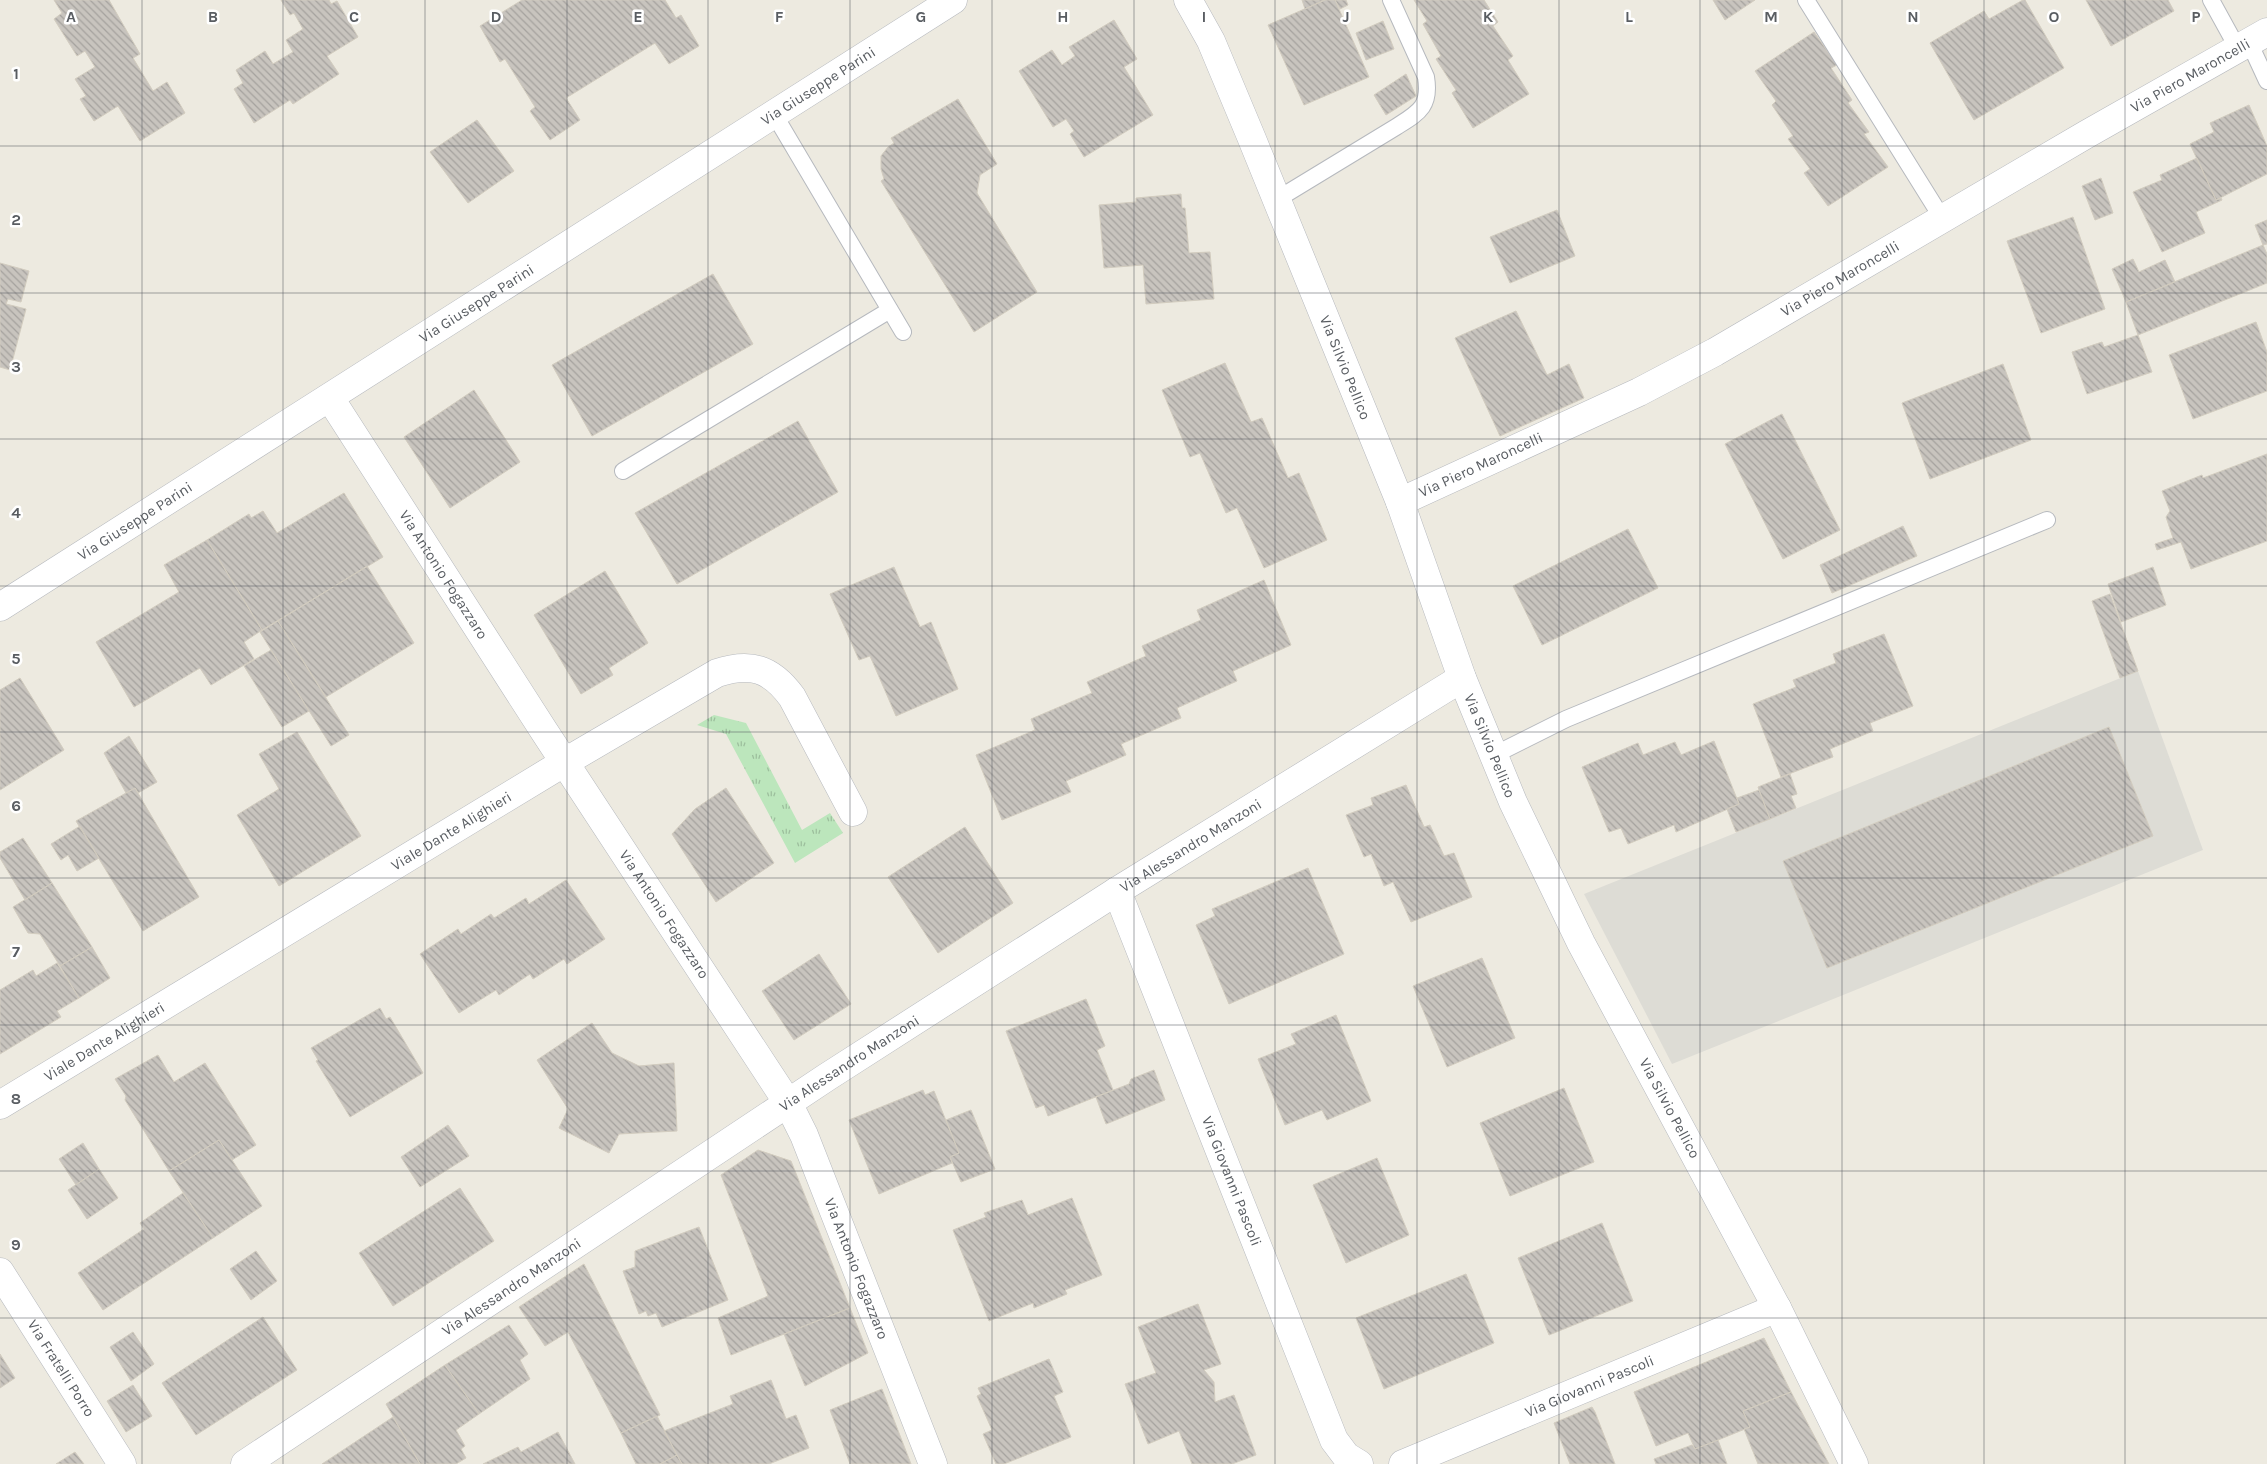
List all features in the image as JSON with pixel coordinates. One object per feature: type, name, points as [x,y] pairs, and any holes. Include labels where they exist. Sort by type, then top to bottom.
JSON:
[{"type":"street","name":"Via Giuseppe Parini","points":[[0,607],[953,0]]},
{"type":"street","name":"Via Silvio Pellico","points":[[1188,0],[1211,41],[1400,502],[1462,678],[1513,802],[1581,943],[1777,1308],[1854,1464]]},
{"type":"street","name":"Via Piero Maroncelli","points":[[1400,502],[1639,392],[1707,357],[1942,218],[2251,41]]},
{"type":"street","name":"Via Antonio Fogazzaro","points":[[330,398],[788,1103],[804,1135],[933,1464]]},
{"type":"street","name":"Viale Dante Alighieri","points":[[0,1105],[565,762],[705,679],[734,667],[752,668],[770,674],[783,684],[792,697],[854,812]]},
{"type":"street","name":"Via Alessandro Manzoni","points":[[245,1464],[788,1103],[1117,891],[1462,678]]},
{"type":"street","name":"Via Giovanni Pascoli","points":[[1117,891],[1334,1440],[1346,1456],[1359,1464]]},
{"type":"street","name":"Via Fratelli Porro","points":[[0,1272],[122,1464]]},
{"type":"street","name":"Via Giovanni Pascoli","points":[[1404,1464],[1777,1308]]},
{"type":"lane","points":[[1276,200],[1402,123],[1426,104],[1428,90],[1426,77],[1391,0]]},
{"type":"lane","points":[[1806,0],[1942,218]]},
{"type":"lane","points":[[2211,0],[2251,41],[2267,81]]},
{"type":"lane","points":[[774,114],[903,332]]},
{"type":"lane","points":[[623,471],[890,310]]},
{"type":"lane","points":[[1494,755],[1566,719],[2047,520]]},
{"type":"shaded area","points":[[2138,671],[2203,850],[1672,1064],[1584,894]]},
{"type":"green space","points":[[714,715],[746,723],[802,830],[830,813],[843,833],[795,863],[726,734],[697,725]]},
{"type":"building","points":[[54,0],[109,0],[140,54],[133,58],[153,91],[167,82],[185,113],[140,141],[118,106],[94,121],[80,99],[86,96],[75,79],[95,67],[85,51],[77,56],[54,19],[62,13]]},
{"type":"building","points":[[281,0],[329,0],[331,4],[337,1],[358,37],[327,56],[339,74],[293,104],[290,100],[254,123],[234,89],[243,83],[236,70],[265,51],[273,64],[293,52],[286,40],[303,29],[294,13],[290,15]]},
{"type":"building","points":[[522,0],[665,0],[676,18],[681,15],[699,46],[669,64],[655,43],[566,98],[580,120],[550,140],[530,111],[535,107],[505,59],[500,62],[480,26]]},
{"type":"building","points":[[1302,0],[1325,0],[1305,9]]},
{"type":"building","points":[[1325,0],[1335,0],[1369,77],[1304,105],[1268,25]]},
{"type":"building","points":[[1335,0],[1346,0],[1348,5],[1340,9]]},
{"type":"building","points":[[1414,0],[1484,0],[1498,22],[1493,26],[1513,56],[1508,60],[1529,94],[1473,128],[1452,93],[1456,90],[1436,59],[1441,56],[1423,24],[1427,21]]},
{"type":"building","points":[[1713,0],[1755,0],[1725,20]]},
{"type":"building","points":[[2025,0],[2064,68],[1974,120],[1930,43],[1984,11],[1989,19]]},
{"type":"building","points":[[2086,0],[2168,0],[2174,11],[2111,46]]},
{"type":"building","points":[[1114,20],[1137,59],[1124,67],[1153,115],[1084,157],[1070,134],[1074,131],[1066,119],[1053,127],[1019,71],[1052,50],[1062,65],[1075,56],[1069,47]]},
{"type":"building","points":[[1383,21],[1394,49],[1366,60],[1356,33]]},
{"type":"building","points":[[1814,32],[1837,65],[1831,68],[1852,100],[1848,103],[1869,132],[1864,134],[1888,167],[1828,206],[1804,173],[1810,169],[1788,139],[1793,136],[1772,105],[1776,101],[1755,71]]},
{"type":"building","points":[[1406,74],[1416,96],[1386,115],[1374,95]]},
{"type":"building","points":[[958,99],[997,164],[980,175],[977,193],[1037,292],[974,332],[881,181],[884,179],[881,169],[881,156],[894,143],[891,138]]},
{"type":"building","points":[[2249,105],[2267,146],[2267,174],[2216,200],[2190,144],[2214,132],[2210,123]]},
{"type":"building","points":[[477,120],[514,171],[468,203],[430,152]]},
{"type":"building","points":[[2197,158],[2216,200],[2221,198],[2222,200],[2196,212],[2205,233],[2162,252],[2133,192],[2162,180],[2160,175]]},
{"type":"building","points":[[2101,178],[2113,213],[2095,220],[2082,186]]},
{"type":"building","points":[[1181,194],[1182,208],[1185,208],[1189,253],[1210,252],[1214,299],[1146,304],[1143,265],[1104,268],[1099,205],[1136,202],[1136,198]]},
{"type":"building","points":[[1557,210],[1575,256],[1510,283],[1490,237]]},
{"type":"building","points":[[2073,217],[2105,309],[2041,333],[2007,241]]},
{"type":"building","points":[[2267,220],[2267,244],[2263,245],[2255,225]]},
{"type":"building","points":[[2263,245],[2267,254],[2267,283],[2138,335],[2126,302]]},
{"type":"building","points":[[2133,259],[2139,272],[2165,260],[2175,282],[2126,302],[2112,269]]},
{"type":"building","points":[[0,263],[29,271],[21,302],[8,299],[6,304],[26,309],[10,370],[0,367]]},
{"type":"building","points":[[713,274],[753,344],[592,436],[552,365]]},
{"type":"building","points":[[1516,311],[1547,375],[1569,364],[1584,398],[1500,436],[1455,338]]},
{"type":"building","points":[[2256,322],[2267,352],[2267,391],[2193,419],[2169,355]]},
{"type":"building","points":[[2138,335],[2152,372],[2087,394],[2072,352],[2102,342],[2104,347]]},
{"type":"building","points":[[1225,363],[1251,422],[1262,418],[1288,478],[1299,473],[1327,540],[1264,568],[1237,508],[1226,513],[1200,453],[1190,457],[1162,390]]},
{"type":"building","points":[[2003,364],[2031,440],[1930,479],[1902,403]]},
{"type":"building","points":[[474,390],[520,462],[450,508],[404,437]]},
{"type":"building","points":[[1782,414],[1840,530],[1783,559],[1725,444]]},
{"type":"building","points":[[798,421],[838,492],[677,584],[635,513]]},
{"type":"building","points":[[2267,454],[2267,541],[2191,569],[2181,542],[2157,550],[2155,544],[2173,538],[2166,517],[2170,511],[2162,491],[2202,475],[2203,478]]},
{"type":"building","points":[[344,493],[383,557],[262,630],[207,540],[249,514],[251,518],[263,511],[277,533]]},
{"type":"building","points":[[1903,526],[1917,556],[1832,593],[1820,565]]},
{"type":"building","points":[[1628,529],[1658,588],[1542,645],[1513,586]]},
{"type":"building","points":[[207,540],[262,630],[244,642],[254,659],[211,685],[200,668],[134,707],[96,642],[179,592],[164,565]]},
{"type":"building","points":[[367,566],[414,643],[326,697],[278,621]]},
{"type":"building","points":[[894,567],[920,627],[931,622],[958,689],[896,716],[870,656],[859,660],[830,594]]},
{"type":"building","points":[[2153,567],[2166,605],[2121,622],[2108,584]]},
{"type":"building","points":[[605,571],[648,643],[609,668],[613,675],[581,694],[534,615]]},
{"type":"building","points":[[1264,580],[1291,645],[1233,671],[1237,681],[1177,708],[1181,718],[1121,744],[1126,755],[1066,781],[1071,792],[1002,820],[976,755],[1035,730],[1031,719],[1092,693],[1087,682],[1146,656],[1142,646],[1201,620],[1197,610]]},
{"type":"building","points":[[2110,594],[2138,671],[2120,678],[2092,601]]},
{"type":"building","points":[[278,621],[349,735],[331,746],[260,632]]},
{"type":"building","points":[[1884,634],[1913,706],[1870,723],[1873,731],[1830,749],[1833,757],[1781,777],[1753,704],[1796,687],[1793,680],[1836,663],[1833,654]]},
{"type":"building","points":[[271,650],[309,711],[282,727],[244,666]]},
{"type":"building","points":[[20,678],[64,750],[0,790],[0,690]]},
{"type":"building","points":[[2109,727],[2153,836],[1827,968],[1783,861]]},
{"type":"building","points":[[297,732],[361,836],[279,886],[237,815],[279,789],[259,754]]},
{"type":"building","points":[[129,736],[157,782],[138,793],[135,788],[126,793],[104,753]]},
{"type":"building","points":[[1714,741],[1739,804],[1676,832],[1674,825],[1628,844],[1621,828],[1609,832],[1582,767],[1638,743],[1643,755],[1675,742],[1681,755]]},
{"type":"building","points":[[1790,774],[1797,794],[1791,796],[1796,808],[1770,819],[1758,787]]},
{"type":"building","points":[[1406,785],[1424,827],[1430,825],[1444,856],[1454,853],[1472,897],[1411,922],[1393,882],[1384,886],[1371,854],[1364,857],[1346,815],[1373,805],[1371,798]]},
{"type":"building","points":[[135,788],[199,897],[143,931],[76,821]]},
{"type":"building","points":[[726,788],[774,863],[716,902],[672,834],[695,809]]},
{"type":"building","points":[[1759,790],[1770,819],[1736,832],[1727,809],[1739,804],[1737,798]]},
{"type":"building","points":[[80,826],[99,858],[77,871],[68,855],[61,860],[51,844]]},
{"type":"building","points":[[965,827],[1013,903],[938,953],[888,877]]},
{"type":"building","points":[[23,838],[52,883],[25,900],[0,858],[0,852]]},
{"type":"building","points":[[1308,868],[1344,954],[1229,1004],[1196,925],[1215,916],[1212,909]]},
{"type":"building","points":[[566,880],[605,939],[567,964],[564,959],[533,979],[530,974],[499,995],[496,990],[459,1013],[420,954],[458,929],[461,934],[491,914],[494,918],[526,898],[529,904]]},
{"type":"building","points":[[52,883],[92,947],[60,966],[40,934],[28,933],[13,907]]},
{"type":"building","points":[[92,947],[110,978],[79,998],[60,966]]},
{"type":"building","points":[[819,954],[851,1004],[794,1040],[762,991]]},
{"type":"building","points":[[1482,958],[1515,1038],[1447,1067],[1413,986]]},
{"type":"building","points":[[57,963],[79,998],[57,1011],[61,1017],[0,1054],[0,990],[33,970],[36,976]]},
{"type":"building","points":[[1086,999],[1105,1046],[1097,1050],[1113,1090],[1048,1116],[1044,1105],[1036,1108],[1006,1031]]},
{"type":"building","points":[[380,1008],[386,1019],[390,1017],[423,1073],[350,1117],[316,1061],[318,1060],[311,1048]]},
{"type":"building","points":[[1336,1015],[1371,1101],[1327,1120],[1322,1110],[1285,1125],[1258,1059],[1296,1044],[1291,1034]]},
{"type":"building","points":[[592,1023],[612,1053],[639,1066],[674,1063],[677,1131],[619,1134],[609,1153],[559,1128],[568,1109],[537,1060]]},
{"type":"building","points":[[158,1055],[174,1082],[205,1063],[256,1145],[232,1160],[219,1140],[169,1171],[125,1100],[126,1096],[115,1079]]},
{"type":"building","points":[[1154,1070],[1165,1100],[1106,1124],[1096,1097],[1129,1084],[1131,1079]]},
{"type":"building","points":[[1564,1088],[1594,1162],[1510,1196],[1480,1123]]},
{"type":"building","points":[[923,1090],[925,1095],[934,1091],[959,1153],[950,1157],[952,1163],[879,1194],[849,1120]]},
{"type":"building","points":[[971,1110],[995,1169],[961,1182],[950,1157],[959,1153],[946,1120]]},
{"type":"building","points":[[448,1125],[469,1156],[420,1187],[401,1157]]},
{"type":"building","points":[[219,1140],[262,1206],[213,1238],[169,1171]]},
{"type":"building","points":[[83,1143],[99,1169],[76,1185],[59,1159]]},
{"type":"building","points":[[758,1150],[791,1161],[850,1308],[731,1355],[718,1318],[768,1296],[721,1175]]},
{"type":"building","points":[[1377,1158],[1409,1235],[1346,1263],[1313,1185]]},
{"type":"building","points":[[99,1169],[118,1198],[87,1219],[68,1190]]},
{"type":"building","points":[[460,1188],[494,1241],[393,1306],[359,1253]]},
{"type":"building","points":[[183,1193],[213,1238],[103,1310],[78,1273],[144,1229],[140,1223]]},
{"type":"building","points":[[1072,1198],[1102,1275],[1065,1290],[1067,1294],[1034,1308],[1033,1303],[989,1321],[953,1230],[986,1217],[984,1213],[1022,1200],[1028,1215]]},
{"type":"building","points":[[1602,1223],[1633,1301],[1549,1335],[1518,1258]]},
{"type":"building","points":[[699,1227],[728,1300],[662,1327],[656,1313],[648,1316],[646,1311],[639,1314],[623,1271],[635,1267],[635,1251]]},
{"type":"building","points":[[256,1251],[277,1281],[251,1300],[230,1269]]},
{"type":"building","points":[[584,1264],[660,1415],[621,1433],[568,1332],[545,1346],[519,1307]]},
{"type":"building","points":[[1466,1274],[1494,1343],[1384,1389],[1356,1318]]},
{"type":"building","points":[[1198,1304],[1221,1364],[1204,1370],[1214,1382],[1215,1402],[1234,1395],[1256,1455],[1232,1464],[1192,1464],[1179,1431],[1148,1444],[1125,1384],[1156,1373],[1138,1327]]},
{"type":"building","points":[[850,1308],[868,1353],[805,1386],[784,1334]]},
{"type":"building","points":[[263,1317],[297,1370],[196,1435],[162,1383]]},
{"type":"building","points":[[509,1325],[528,1354],[520,1360],[530,1379],[479,1414],[445,1365]]},
{"type":"building","points":[[133,1332],[154,1364],[131,1381],[110,1347]]},
{"type":"building","points":[[1764,1338],[1791,1392],[1743,1411],[1750,1427],[1718,1440],[1695,1449],[1688,1433],[1656,1446],[1634,1392]]},
{"type":"building","points":[[0,1354],[15,1378],[0,1388]]},
{"type":"building","points":[[1049,1359],[1063,1392],[1054,1396],[1071,1437],[1004,1464],[996,1464],[983,1434],[992,1430],[977,1396],[981,1394],[978,1388]]},
{"type":"building","points":[[445,1365],[479,1414],[456,1430],[465,1446],[461,1449],[466,1458],[456,1464],[420,1464],[386,1404]]},
{"type":"building","points":[[771,1380],[786,1419],[796,1415],[809,1448],[769,1464],[682,1464],[664,1431],[733,1404],[730,1396]]},
{"type":"building","points":[[133,1385],[152,1416],[126,1432],[107,1401]]},
{"type":"building","points":[[882,1389],[911,1464],[850,1464],[830,1410]]},
{"type":"building","points":[[1791,1392],[1829,1464],[1758,1464],[1744,1429],[1750,1427],[1743,1411]]},
{"type":"building","points":[[1592,1407],[1615,1464],[1570,1464],[1554,1423]]},
{"type":"building","points":[[657,1416],[677,1455],[660,1464],[636,1464],[621,1433]]},
{"type":"building","points":[[393,1417],[420,1464],[322,1464]]},
{"type":"building","points":[[558,1432],[575,1464],[483,1464],[518,1447],[521,1452]]},
{"type":"building","points":[[1718,1440],[1727,1464],[1656,1464],[1654,1459],[1692,1445],[1695,1449]]},
{"type":"building","points":[[75,1452],[84,1464],[56,1464]]},
{"type":"building","points":[[677,1455],[682,1464],[660,1464]]}]
